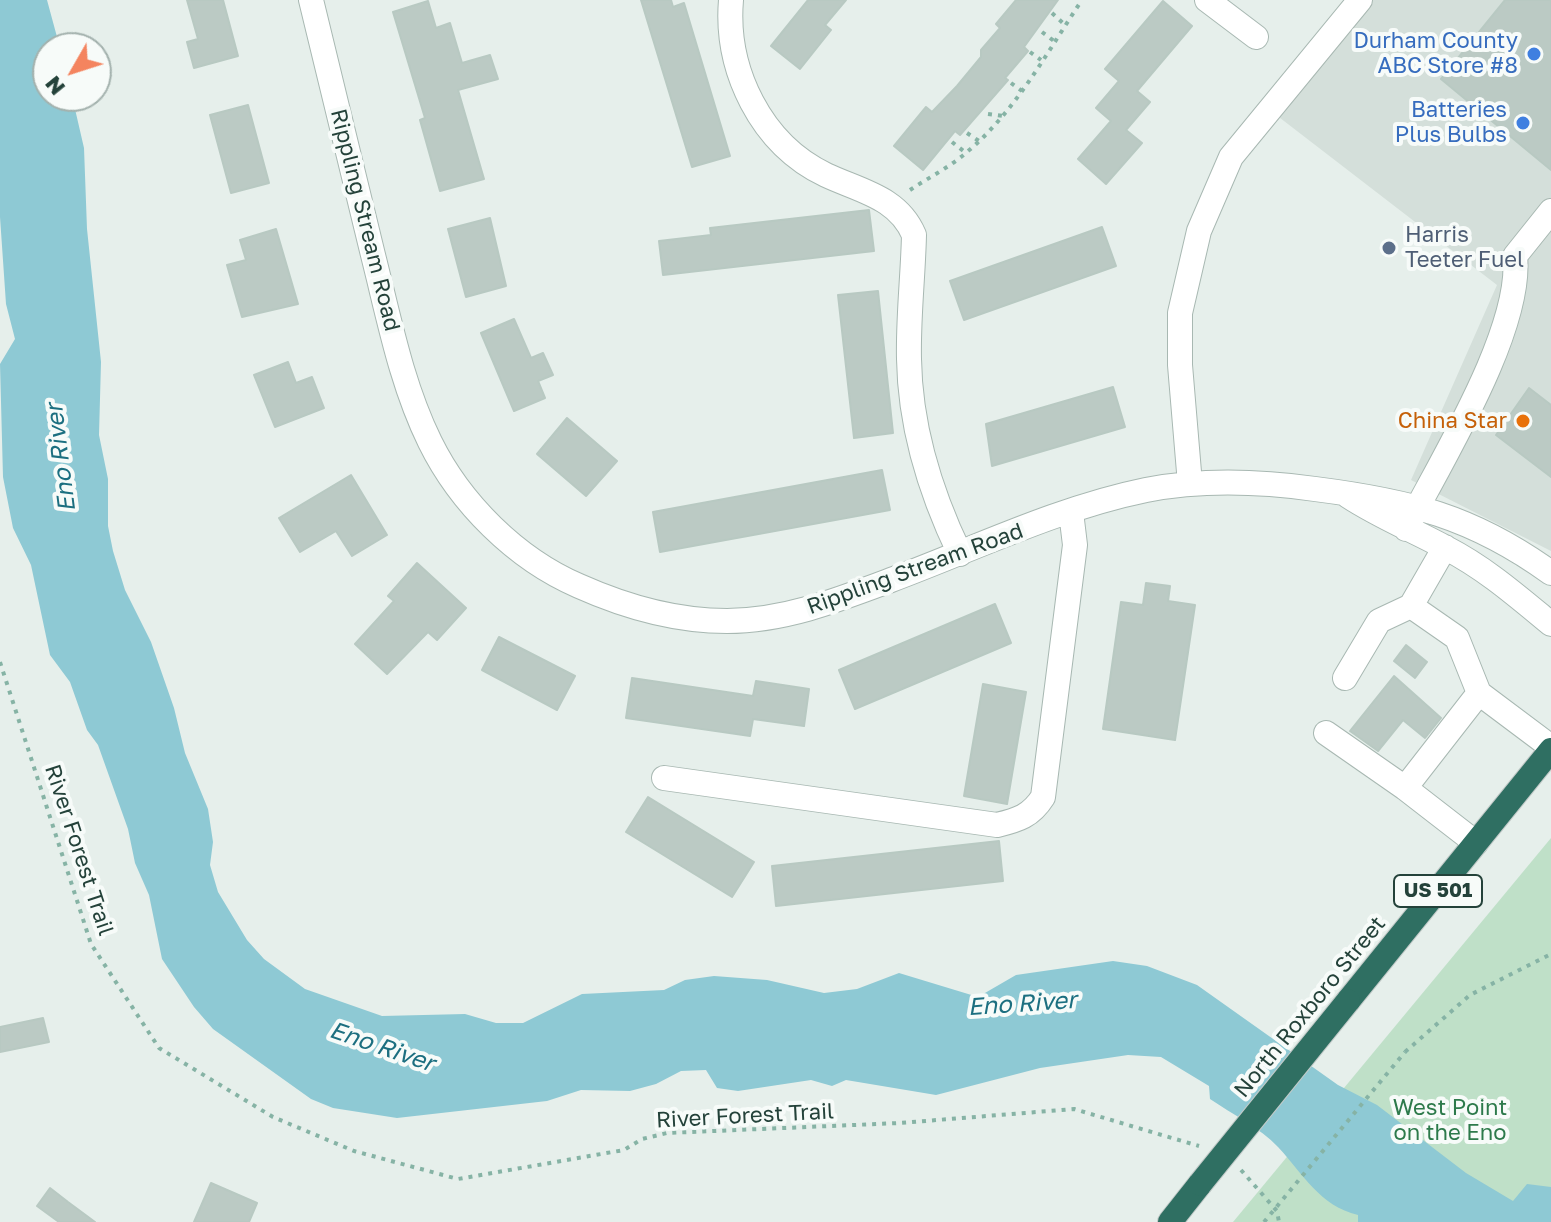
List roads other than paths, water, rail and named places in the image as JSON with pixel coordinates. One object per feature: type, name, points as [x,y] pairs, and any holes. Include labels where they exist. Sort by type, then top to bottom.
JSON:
[{"type":"highway","name":"North Roxboro Street","points":[[1170,1222],[1551,749]]},
{"type":"street","name":"Rippling Stream Road","points":[[311,0],[390,321],[416,411],[450,474],[492,527],[516,548],[566,580],[629,606],[665,614],[729,621],[791,614],[1071,512],[1145,491],[1190,484],[1262,482],[1343,492],[1418,506],[1496,538],[1551,573]]},
{"type":"street","points":[[731,0],[735,56],[744,86],[759,116],[793,154],[822,173],[892,204],[907,219],[914,235],[909,361],[921,446],[938,505],[960,554]]},
{"type":"street","points":[[1207,0],[1256,37]]},
{"type":"street","points":[[1190,484],[1180,365],[1180,313],[1199,231],[1231,157],[1360,0]]},
{"type":"street","points":[[1406,529],[1501,342],[1517,279],[1515,256],[1551,211]]},
{"type":"street","name":"Rippling Stream Road","points":[[1343,492],[1381,518],[1445,547],[1480,568],[1551,624]]},
{"type":"street","points":[[664,778],[997,825],[1021,820],[1036,809],[1043,797],[1075,545],[1071,512]]},
{"type":"street","points":[[1345,678],[1379,621],[1411,606],[1445,547]]},
{"type":"street","points":[[1411,606],[1457,638],[1479,693],[1551,749]]},
{"type":"street","points":[[1405,788],[1479,693]]},
{"type":"street","points":[[1326,733],[1476,843]]},
{"type":"water","name":"Eno River","points":[[0,0],[47,0],[56,32],[32,32],[32,112],[76,112],[84,148],[87,229],[101,362],[99,435],[108,479],[108,526],[113,551],[125,590],[151,642],[174,708],[185,753],[208,809],[213,842],[210,865],[218,892],[247,940],[264,959],[305,989],[382,1016],[465,1014],[496,1023],[523,1023],[582,994],[664,990],[685,980],[714,976],[767,980],[824,993],[857,989],[899,973],[978,997],[1016,975],[1113,961],[1147,966],[1197,985],[1338,1085],[1377,1105],[1466,1173],[1513,1201],[1527,1184],[1551,1187],[1551,1222],[1358,1222],[1358,1215],[1333,1204],[1313,1188],[1271,1140],[1210,1099],[1209,1086],[1161,1057],[1128,1055],[1040,1068],[936,1095],[846,1080],[832,1086],[811,1080],[738,1091],[717,1088],[706,1070],[681,1071],[656,1084],[630,1091],[581,1090],[547,1101],[397,1118],[333,1108],[311,1099],[213,1029],[194,1007],[162,959],[149,895],[135,863],[128,829],[98,745],[87,730],[70,682],[50,655],[31,565],[13,528],[3,477],[0,364],[15,339],[6,304],[0,217]]},
{"type":"place","name":"Durham County ABC Store #8","points":[[1534,54]]},
{"type":"place","name":"Batteries Plus Bulbs","points":[[1523,123]]},
{"type":"place","name":"Harris Teeter Fuel","points":[[1389,248]]},
{"type":"place","name":"China Star","points":[[1523,421]]},
{"type":"park label","name":"West Point on the Eno","points":[[1450,1120]]}]
